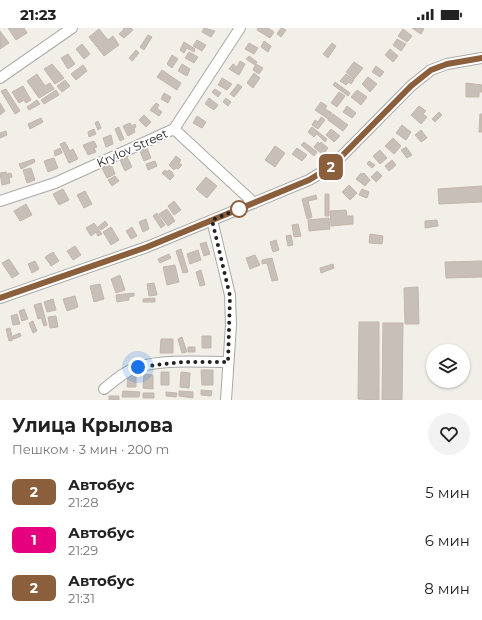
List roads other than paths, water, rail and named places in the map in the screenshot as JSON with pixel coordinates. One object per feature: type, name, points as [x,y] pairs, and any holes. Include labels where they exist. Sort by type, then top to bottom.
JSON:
[{"type":"street","points":[[0,78],[72,28]]},
{"type":"street","name":"Krylov Street","points":[[0,201],[55,183],[174,129],[240,28]]},
{"type":"street","points":[[0,298],[147,247],[309,180],[332,166],[411,86],[431,70],[447,64],[482,58]]},
{"type":"street","points":[[174,129],[254,203]]},
{"type":"street","points":[[212,220],[230,296],[226,400]]},
{"type":"street","points":[[104,389],[127,372],[138,367],[183,362],[228,362]]}]
